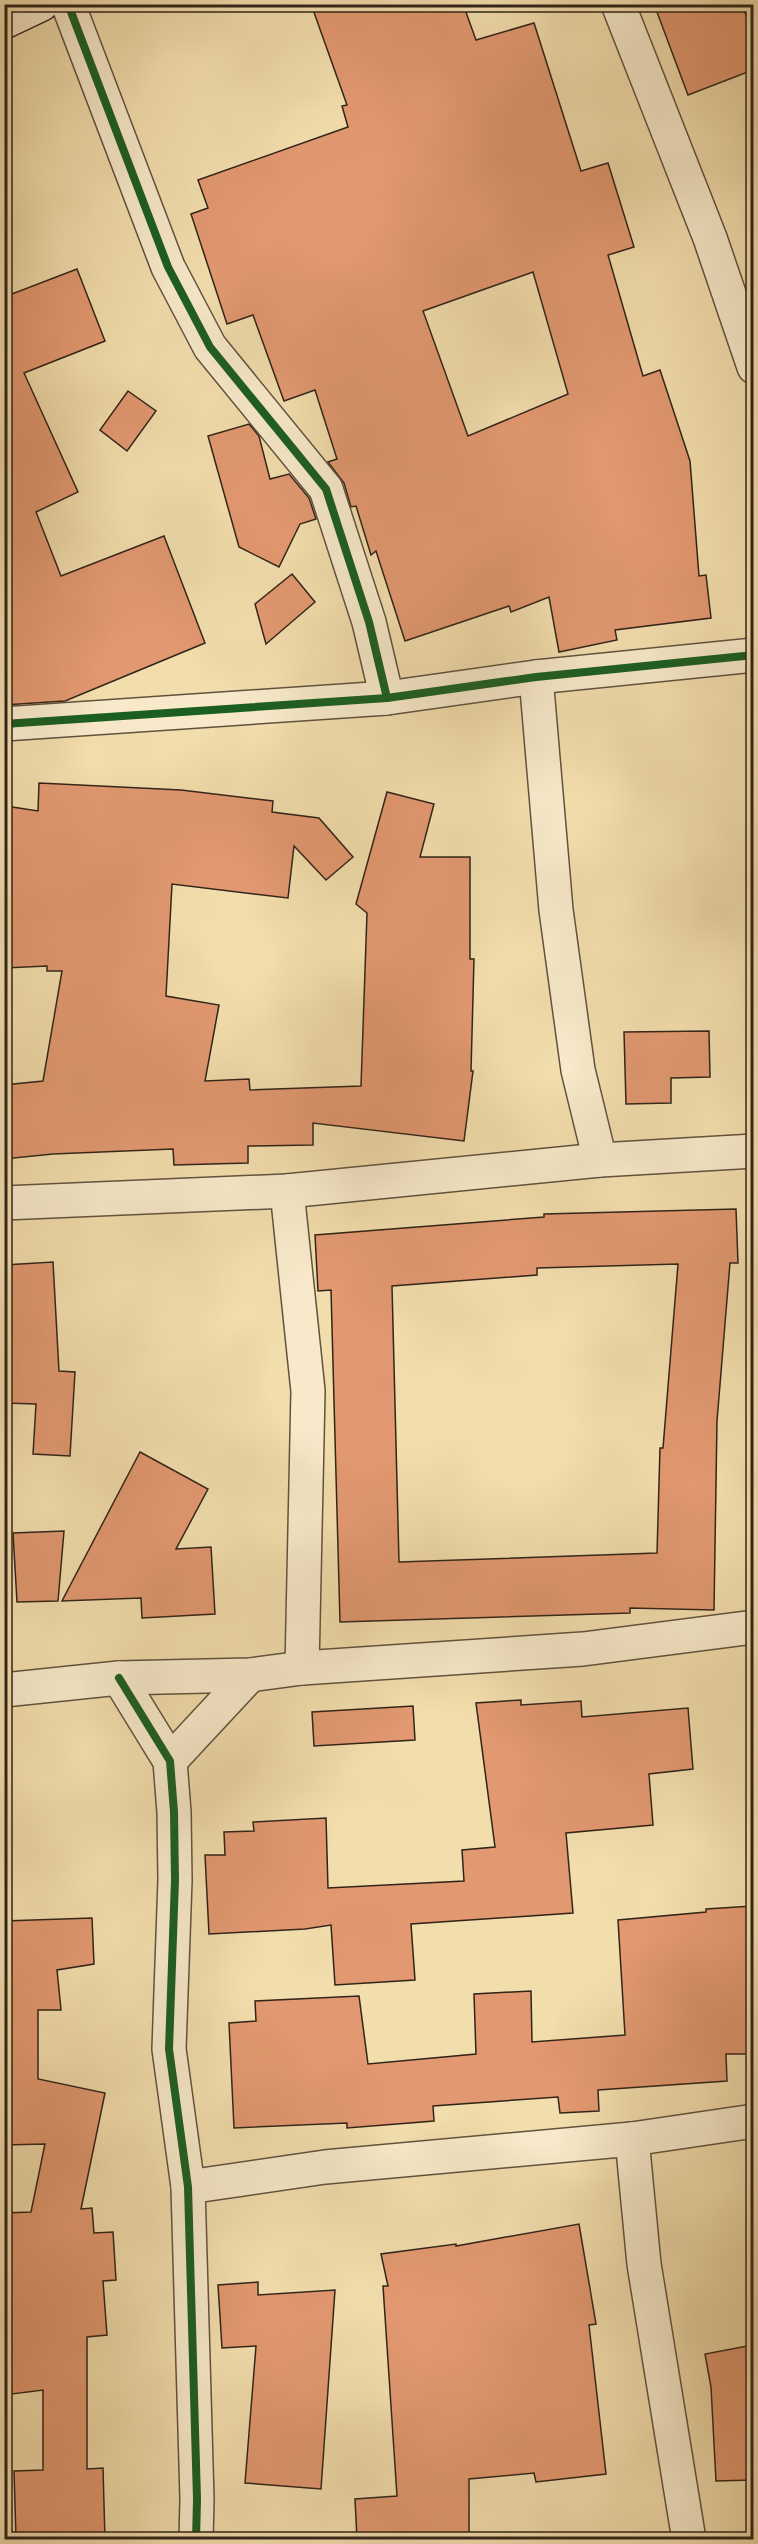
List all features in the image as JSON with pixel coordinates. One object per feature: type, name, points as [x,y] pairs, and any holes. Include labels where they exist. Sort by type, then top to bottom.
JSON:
[{"type":"street","points":[[4,22],[42,4]]},
{"type":"street","points":[[68,4],[168,267],[205,337],[326,489],[369,622],[387,698]]},
{"type":"street","points":[[618,4],[710,238],[753,367]]},
{"type":"street","points":[[4,724],[387,698],[536,678],[753,655]]},
{"type":"street","points":[[536,678],[562,956],[578,1070],[600,1160]]},
{"type":"street","points":[[4,1203],[287,1191],[600,1160],[753,1151]]},
{"type":"street","points":[[287,1191],[308,1391],[302,1668]]},
{"type":"street","points":[[4,1690],[119,1678],[250,1675],[302,1668],[583,1649],[753,1627]]},
{"type":"street","points":[[170,1761],[250,1675]]},
{"type":"street","points":[[119,1678],[170,1761],[174,1812],[175,1880],[169,2049],[188,2187],[197,2499],[196,2540]]},
{"type":"street","points":[[188,2187],[325,2167],[632,2139],[753,2121]]},
{"type":"street","points":[[632,2139],[644,2264],[689,2540]]},
{"type":"building","points":[[311,4],[463,4],[476,40],[534,23],[581,171],[608,163],[634,247],[608,255],[643,376],[660,370],[690,461],[699,576],[706,575],[711,618],[615,630],[617,640],[559,652],[549,597],[511,612],[509,606],[405,641],[376,551],[371,555],[356,506],[351,507],[344,483],[328,462],[337,459],[315,390],[284,401],[253,315],[227,324],[191,214],[208,208],[198,180],[348,127],[342,106],[347,105]],"holes":[[[533,272],[568,394],[468,436],[423,311]]]},
{"type":"building","points":[[654,4],[742,4],[753,35],[753,70],[688,95]]},
{"type":"building","points":[[77,269],[105,341],[24,373],[78,492],[36,512],[61,576],[164,536],[205,643],[65,701],[4,705],[4,297]]},
{"type":"building","points":[[128,391],[156,411],[127,451],[100,430]]},
{"type":"building","points":[[249,424],[259,436],[270,479],[289,474],[309,498],[316,519],[300,524],[279,567],[239,547],[208,436]]},
{"type":"building","points":[[292,574],[315,602],[266,644],[255,604]]},
{"type":"building","points":[[39,783],[181,790],[273,801],[272,812],[319,818],[353,857],[326,880],[294,846],[288,898],[172,884],[166,996],[219,1005],[205,1081],[249,1079],[250,1090],[361,1086],[367,913],[356,904],[387,792],[434,804],[420,857],[470,857],[470,959],[474,959],[471,1071],[473,1071],[464,1141],[313,1123],[313,1145],[248,1146],[248,1163],[174,1165],[173,1149],[53,1154],[4,1159],[4,1085],[43,1081],[62,971],[47,971],[47,966],[4,968],[4,928],[10,928],[5,806],[38,811]]},
{"type":"building","points":[[709,1031],[710,1077],[671,1078],[671,1103],[626,1104],[624,1032]]},
{"type":"building","points":[[736,1209],[738,1263],[730,1263],[717,1421],[714,1610],[630,1608],[630,1613],[340,1622],[331,1290],[318,1291],[315,1235],[544,1217],[544,1214]],"holes":[[[678,1264],[663,1448],[660,1448],[657,1553],[399,1562],[392,1286],[537,1275],[537,1268]]]},
{"type":"building","points":[[53,1262],[59,1371],[75,1372],[70,1456],[33,1454],[36,1404],[4,1403],[4,1265]]},
{"type":"building","points":[[140,1452],[208,1489],[176,1549],[211,1547],[215,1614],[142,1618],[141,1598],[62,1601]]},
{"type":"building","points":[[64,1531],[58,1601],[17,1602],[13,1533]]},
{"type":"building","points":[[521,1700],[521,1705],[581,1701],[582,1717],[688,1708],[693,1769],[649,1774],[653,1825],[566,1833],[573,1913],[411,1924],[415,1980],[335,1985],[331,1925],[305,1929],[209,1934],[205,1855],[225,1855],[224,1832],[254,1831],[253,1822],[326,1818],[328,1888],[464,1881],[462,1850],[495,1847],[476,1703]]},
{"type":"building","points":[[413,1706],[415,1740],[314,1746],[312,1712]]},
{"type":"building","points":[[753,1906],[753,2054],[726,2054],[727,2081],[598,2090],[599,2111],[560,2113],[558,2097],[433,2106],[434,2121],[347,2128],[347,2123],[234,2128],[229,2023],[256,2021],[255,2001],[359,1996],[368,2064],[476,2054],[474,1994],[531,1991],[532,2042],[625,2035],[618,1920],[706,1912],[706,1909]]},
{"type":"building","points":[[92,1918],[94,1964],[57,1970],[61,2010],[38,2010],[38,2079],[105,2093],[81,2209],[92,2208],[94,2233],[113,2232],[116,2280],[103,2281],[107,2335],[87,2337],[87,2469],[103,2468],[105,2540],[64,2540],[64,2536],[16,2538],[14,2471],[43,2470],[43,2390],[4,2395],[4,2360],[8,2360],[4,2292],[4,2213],[31,2212],[45,2144],[4,2145],[4,1921]]},
{"type":"building","points":[[579,2224],[596,2324],[589,2325],[606,2474],[536,2482],[534,2473],[469,2479],[469,2540],[357,2540],[355,2499],[397,2496],[383,2286],[388,2286],[381,2254],[456,2244],[456,2246]]},
{"type":"building","points":[[258,2282],[258,2295],[335,2290],[321,2489],[245,2483],[256,2346],[222,2348],[218,2285]]},
{"type":"building","points":[[753,2345],[753,2480],[716,2481],[711,2387],[705,2354]]},
{"type":"cycle path","points":[[68,4],[168,267],[210,347],[326,489],[369,622],[387,698]]},
{"type":"cycle path","points":[[4,724],[387,698],[536,677],[754,655]]},
{"type":"cycle path","points":[[119,1678],[170,1761],[174,1812],[175,1880],[169,2049],[188,2187],[197,2499],[196,2540]]}]
